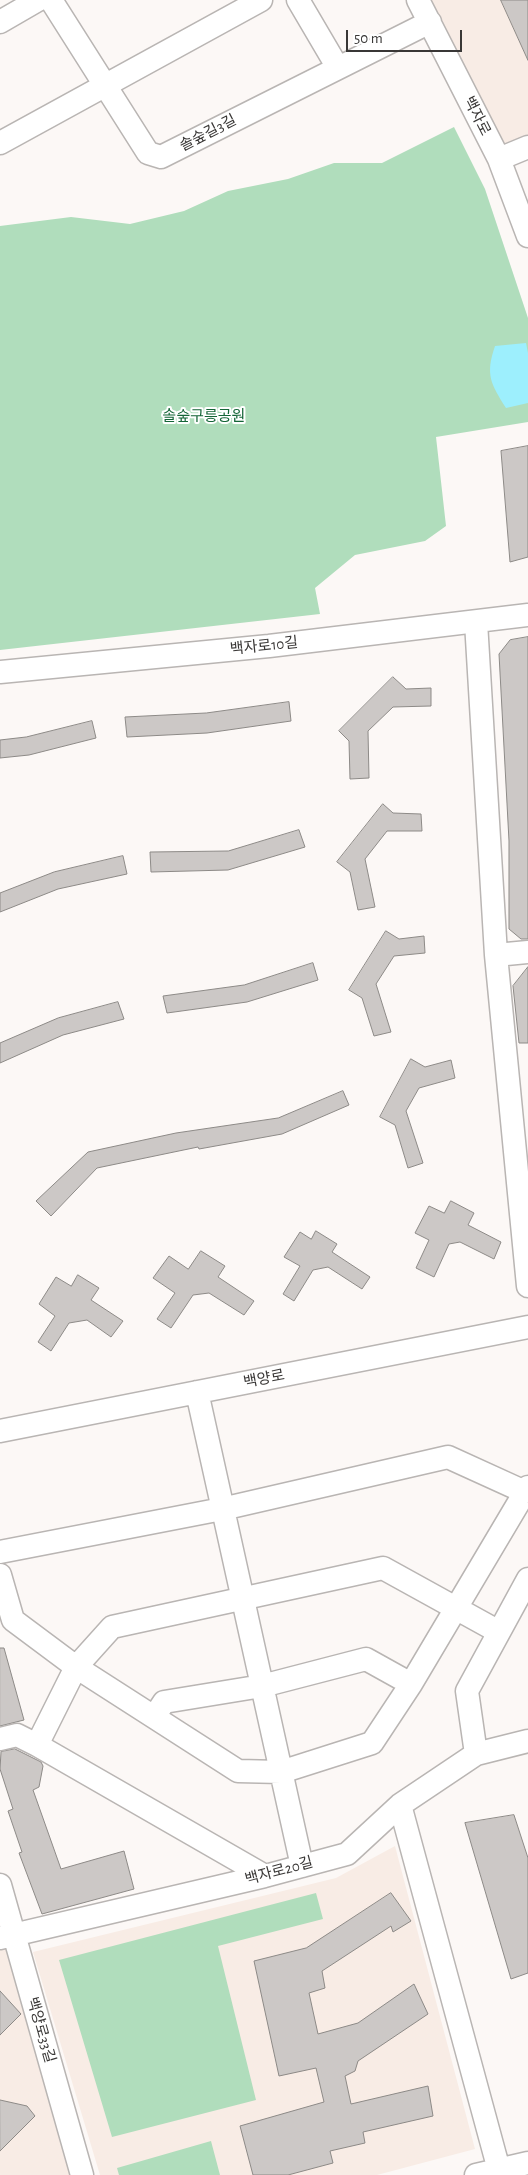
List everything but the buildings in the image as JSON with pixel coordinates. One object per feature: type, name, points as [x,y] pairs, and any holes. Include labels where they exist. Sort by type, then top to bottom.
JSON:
[{"type":"street","points":[[0,22],[38,0]]},
{"type":"street","name":"솔숲길3길","points":[[50,0],[148,153],[161,157],[430,22]]},
{"type":"street","points":[[0,142],[261,0]]},
{"type":"street","points":[[298,0],[338,68]]},
{"type":"street","name":"백자로","points":[[418,0],[499,159],[528,236]]},
{"type":"street","points":[[499,159],[528,147]]},
{"type":"street","name":"백자로10길","points":[[0,672],[269,646],[528,615]]},
{"type":"street","points":[[476,622],[496,955],[528,1286]]},
{"type":"street","points":[[496,955],[528,952]]},
{"type":"street","name":"백양로","points":[[0,1432],[528,1327]]},
{"type":"street","points":[[197,1392],[302,1866]]},
{"type":"street","points":[[0,1552],[222,1509],[448,1457],[527,1489],[411,1684],[372,1743],[281,1772],[238,1771],[76,1667],[13,1620],[0,1575]]},
{"type":"street","points":[[37,1745],[76,1667],[112,1627],[383,1568],[499,1632]]},
{"type":"street","points":[[476,1754],[467,1691],[528,1580]]},
{"type":"street","points":[[154,1717],[164,1702],[262,1686],[366,1659],[411,1684]]},
{"type":"street","points":[[0,1739],[17,1735],[37,1745],[266,1876]]},
{"type":"street","name":"백자로20길","points":[[7,1937],[266,1876],[347,1854],[400,1805],[476,1754],[528,1740]]},
{"type":"street","points":[[400,1805],[499,2170]]},
{"type":"street","name":"백양로33길","points":[[0,1884],[7,1937],[82,2175]]},
{"type":"street","points":[[476,2175],[528,2163]]},
{"type":"shaded area","points":[[415,0],[528,0],[528,147],[499,159]]},
{"type":"shaded area","points":[[395,1846],[475,2149],[377,2175],[100,2175],[33,1952],[336,1878]]},
{"type":"shaded area","points":[[6,1948],[71,2175],[0,2175],[0,1949]]},
{"type":"green space","name":"솔숲구릉공원","points":[[454,127],[485,189],[528,318],[528,422],[436,437],[446,526],[425,541],[355,555],[315,588],[320,614],[0,650],[0,226],[71,217],[130,224],[184,211],[228,191],[288,179],[334,163],[382,163]]},
{"type":"green space","points":[[316,1893],[323,1919],[218,1946],[256,2100],[112,2137],[59,1960]]},
{"type":"green space","points":[[211,2141],[220,2175],[119,2175],[117,2168]]},
{"type":"water","points":[[526,343],[528,353],[528,403],[506,408],[491,379],[490,365],[495,346]]}]
